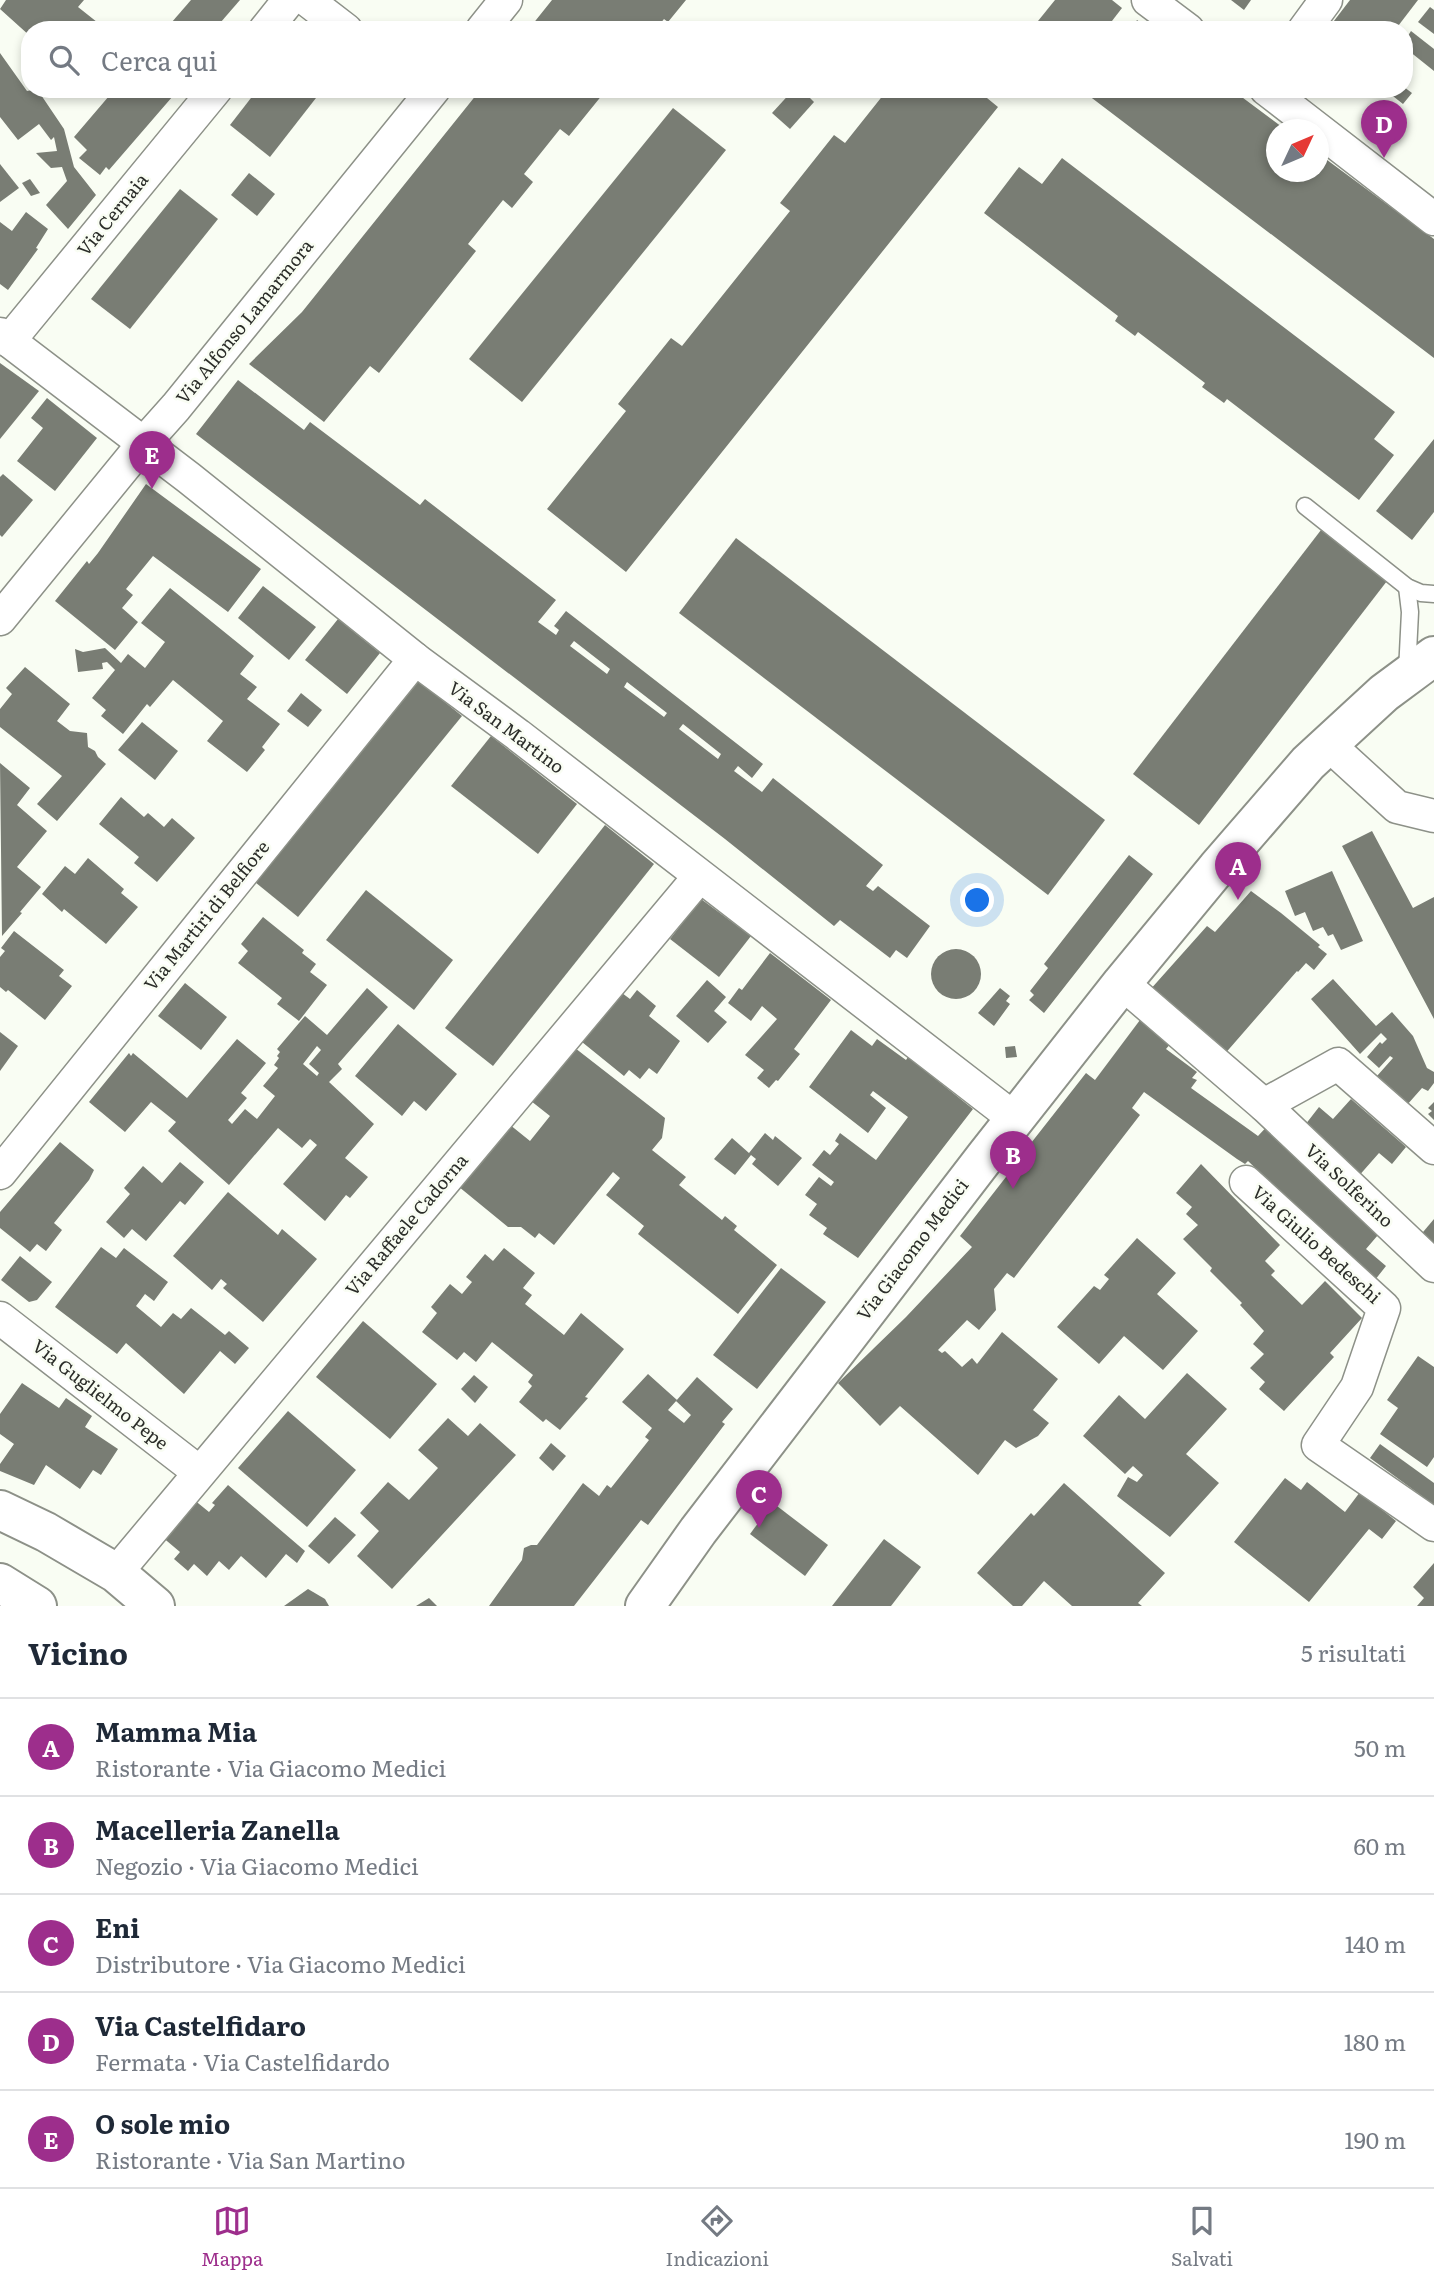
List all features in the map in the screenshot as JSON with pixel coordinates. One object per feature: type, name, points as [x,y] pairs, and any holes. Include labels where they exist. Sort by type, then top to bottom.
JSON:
[{"type":"main road","name":"Via Giacomo Medici","points":[[645,1606],[698,1531],[1122,983],[1269,807],[1328,744],[1384,693],[1420,666]]},
{"type":"main road","points":[[0,1510],[46,1532],[116,1573],[155,1606]]},
{"type":"main road","points":[[0,1583],[37,1606]]},
{"type":"street","points":[[272,21],[289,0]]},
{"type":"street","points":[[307,0],[334,21]]},
{"type":"street","points":[[489,21],[506,0]]},
{"type":"street","points":[[1148,0],[1176,21]]},
{"type":"street","points":[[1311,21],[1326,0]]},
{"type":"street","name":"Via Cernaia","points":[[5,338],[208,98]]},
{"type":"street","name":"Via Alfonso Lamarmora","points":[[0,618],[176,407],[422,98]]},
{"type":"street","points":[[1278,98],[1434,219]]},
{"type":"street","name":"Via San Martino","points":[[5,338],[189,478],[415,659],[518,735],[1015,1119]]},
{"type":"street","name":"Via Martiri di Belfiore","points":[[0,1172],[415,659]]},
{"type":"street","points":[[1328,744],[1397,807],[1434,816]]},
{"type":"street","name":"Via Raffaele Cadorna","points":[[116,1573],[699,877]]},
{"type":"street","name":"Via Solferino","points":[[1122,983],[1264,1105],[1434,1266]]},
{"type":"street","points":[[1264,1105],[1338,1064],[1434,1148]]},
{"type":"street","name":"Via Giulio Bedeschi","points":[[1246,1182],[1384,1308],[1357,1387],[1318,1445],[1434,1525]]},
{"type":"street","name":"Via Guglielmo Pepe","points":[[0,1318],[199,1472]]},
{"type":"lane","points":[[1305,506],[1407,587],[1421,593],[1434,594]]},
{"type":"lane","points":[[1407,587],[1420,666]]},
{"type":"building","points":[[6,0],[84,0],[78,7],[96,21],[21,21],[21,28],[0,9]]},
{"type":"building","points":[[191,0],[240,0],[222,21],[173,21]]},
{"type":"building","points":[[552,0],[686,0],[669,21],[535,21]]},
{"type":"building","points":[[1055,0],[1112,0],[1122,8],[1112,21],[1038,21]]},
{"type":"building","points":[[1231,0],[1251,0],[1244,10]]},
{"type":"building","points":[[1350,0],[1418,0],[1402,21],[1334,21]]},
{"type":"building","points":[[1430,7],[1434,10],[1434,34],[1418,22]]},
{"type":"building","points":[[317,14],[326,21],[312,21]]},
{"type":"building","points":[[1413,33],[1434,49],[1434,71],[1413,54]]},
{"type":"building","points":[[0,53],[21,83],[21,98],[43,98],[64,129],[74,167],[96,195],[68,229],[46,205],[67,181],[62,167],[51,168],[36,153],[57,151],[54,137],[51,140],[39,124],[18,140],[0,117]]},
{"type":"building","points":[[107,98],[171,98],[109,170],[106,167],[100,175],[79,158],[87,150],[74,137]]},
{"type":"building","points":[[251,98],[316,98],[270,157],[230,125]]},
{"type":"building","points":[[474,98],[600,98],[569,136],[560,129],[524,174],[533,182],[512,208],[503,200],[468,244],[476,251],[379,373],[370,366],[324,422],[249,364],[302,312]]},
{"type":"building","points":[[786,98],[810,98],[814,102],[790,129],[772,113]]},
{"type":"building","points":[[881,98],[987,98],[998,107],[626,572],[547,509],[626,411],[618,404],[671,338],[682,346],[790,211],[780,203],[834,135],[845,143]]},
{"type":"building","points":[[1092,98],[1243,98],[1271,119],[1266,119],[1266,182],[1329,182],[1329,161],[1434,239],[1434,358]]},
{"type":"building","points":[[1395,98],[1408,98],[1403,104]]},
{"type":"building","points":[[673,108],[726,150],[522,402],[469,359]]},
{"type":"building","points":[[1062,158],[1395,412],[1374,439],[1394,455],[1359,500],[1227,399],[1224,403],[1202,387],[1205,383],[1138,332],[1135,336],[1115,321],[1118,316],[984,213],[1019,167],[1042,184]]},
{"type":"building","points":[[0,164],[19,188],[0,202]]},
{"type":"building","points":[[249,173],[275,194],[257,216],[231,195]]},
{"type":"building","points":[[30,179],[40,193],[31,196],[22,183]]},
{"type":"building","points":[[180,189],[218,219],[130,329],[91,299]]},
{"type":"building","points":[[26,212],[48,229],[36,248],[38,249],[8,290],[0,284],[0,222],[12,231]]},
{"type":"building","points":[[0,363],[39,391],[0,439]]},
{"type":"building","points":[[238,380],[304,430],[310,422],[420,505],[425,499],[556,600],[538,622],[556,635],[559,630],[554,626],[566,611],[763,764],[752,778],[738,766],[734,771],[762,792],[773,778],[883,865],[866,886],[873,891],[878,886],[930,926],[907,958],[896,950],[890,958],[840,920],[834,926],[725,839],[196,434]],"holes":[[[574,641],[610,669],[607,674],[570,646]],[[627,682],[667,713],[664,717],[624,687]],[[683,724],[721,754],[718,759],[679,729]]]},
{"type":"building","points":[[47,398],[97,438],[55,491],[17,461],[43,428],[31,418]]},
{"type":"building","points":[[1434,439],[1434,512],[1412,540],[1376,511]]},
{"type":"building","points":[[3,474],[33,500],[2,537],[0,477]]},
{"type":"building","points":[[146,484],[261,569],[228,612],[153,556],[126,589],[133,595],[122,608],[138,622],[115,650],[55,601],[87,561],[89,564],[98,553]]},
{"type":"building","points":[[1321,530],[1387,581],[1199,825],[1133,774]]},
{"type":"building","points":[[736,538],[1105,820],[1048,895],[679,613]]},
{"type":"building","points":[[263,586],[316,627],[289,660],[238,618]]},
{"type":"building","points":[[170,588],[254,656],[240,674],[257,687],[247,699],[280,724],[262,747],[265,750],[247,772],[207,741],[223,721],[173,680],[150,707],[147,704],[123,734],[101,716],[106,710],[92,698],[115,670],[107,662],[102,663],[103,669],[78,672],[75,649],[83,652],[105,648],[121,663],[128,654],[145,668],[165,642],[141,623]]},
{"type":"building","points":[[338,619],[380,653],[347,694],[305,660]]},
{"type":"building","points":[[25,667],[70,704],[57,721],[70,731],[87,733],[88,747],[106,764],[57,821],[37,804],[62,776],[0,727],[0,709],[12,694],[6,688]]},
{"type":"building","points":[[414,677],[462,716],[298,917],[250,878]]},
{"type":"building","points":[[301,693],[322,710],[308,727],[287,711]]},
{"type":"building","points":[[142,722],[178,751],[155,780],[118,750]]},
{"type":"building","points":[[491,736],[577,804],[538,854],[451,786]]},
{"type":"building","points":[[0,763],[30,788],[17,805],[47,831],[17,867],[41,887],[2,936]]},
{"type":"building","points":[[121,797],[144,817],[148,813],[164,827],[172,818],[195,838],[157,882],[134,863],[139,857],[99,824]]},
{"type":"building","points":[[605,825],[654,864],[493,1066],[445,1028]]},
{"type":"building","points":[[1372,831],[1413,908],[1434,897],[1434,1019],[1342,846]]},
{"type":"building","points":[[1129,855],[1153,874],[1044,1013],[1029,1000],[1034,995],[1030,991],[1048,968],[1044,964]]},
{"type":"building","points":[[88,858],[124,889],[121,893],[138,907],[106,944],[42,894],[65,866],[75,874]]},
{"type":"building","points":[[1332,871],[1363,941],[1341,950],[1333,934],[1328,936],[1323,927],[1313,931],[1305,912],[1295,916],[1285,891]]},
{"type":"building","points":[[366,890],[453,960],[414,1010],[326,940]]},
{"type":"building","points":[[1251,891],[1320,945],[1318,947],[1327,954],[1314,970],[1306,963],[1297,971],[1223,1056],[1149,991],[1207,926],[1215,932]]},
{"type":"building","points":[[701,899],[751,936],[719,977],[670,939]]},
{"type":"building","points":[[263,917],[304,950],[302,953],[316,964],[310,972],[327,985],[299,1021],[277,1004],[282,998],[238,963],[248,951],[241,944]]},
{"type":"building","points":[[14,931],[64,970],[59,976],[72,986],[45,1020],[8,990],[6,992],[0,987],[0,957],[5,951],[1,948]]},
{"type":"building","points":[[956,949],[973,957],[981,974],[973,991],[956,999],[939,991],[931,974],[939,957]]},
{"type":"building","points":[[770,953],[831,1000],[794,1049],[800,1054],[769,1088],[757,1078],[764,1070],[745,1055],[777,1019],[762,1006],[751,1021],[728,1003],[739,988],[742,990]]},
{"type":"building","points":[[1333,979],[1376,1026],[1392,1012],[1413,1036],[1427,1068],[1434,1072],[1434,1083],[1428,1091],[1422,1088],[1399,1114],[1369,1085],[1393,1058],[1390,1056],[1379,1068],[1367,1057],[1380,1042],[1382,1044],[1387,1039],[1381,1033],[1360,1054],[1311,999]]},
{"type":"building","points":[[707,980],[726,997],[714,1011],[727,1022],[708,1043],[676,1016]]},
{"type":"building","points":[[185,983],[227,1017],[201,1050],[158,1016]]},
{"type":"building","points":[[367,988],[388,1007],[338,1064],[342,1069],[329,1082],[374,1124],[345,1158],[368,1177],[350,1198],[346,1195],[325,1221],[283,1184],[317,1145],[310,1139],[302,1148],[278,1128],[229,1185],[168,1131],[176,1122],[151,1102],[125,1132],[89,1102],[129,1053],[131,1056],[133,1053],[187,1098],[237,1039],[266,1063],[241,1093],[247,1098],[228,1120],[232,1124],[245,1109],[257,1119],[275,1096],[263,1086],[278,1068],[274,1065],[279,1058],[277,1056],[280,1052],[277,1049],[305,1016],[327,1035]],"holes":[[[317,1046],[321,1050],[309,1064],[319,1073],[317,1076],[303,1064]]]},
{"type":"building","points":[[1000,988],[1010,996],[1006,1001],[1010,1004],[994,1026],[978,1013]]},
{"type":"building","points":[[637,990],[656,1006],[649,1016],[680,1041],[657,1074],[649,1068],[640,1079],[629,1070],[624,1076],[582,1042],[622,993],[630,999]]},
{"type":"building","points":[[1140,1020],[1171,1043],[1166,1049],[1197,1072],[1192,1078],[1197,1080],[1191,1088],[1258,1136],[1272,1121],[1384,1228],[1366,1249],[1386,1266],[1371,1285],[1317,1227],[1248,1161],[1245,1164],[1237,1159],[1144,1092],[1132,1108],[1140,1115],[1014,1278],[1007,1273],[994,1289],[996,1310],[979,1330],[967,1320],[938,1350],[942,1353],[945,1351],[962,1367],[972,1358],[977,1364],[1002,1332],[1058,1379],[1033,1410],[1049,1423],[1038,1436],[1016,1448],[1005,1440],[978,1475],[900,1406],[880,1426],[838,1383],[906,1317],[972,1247],[960,1236],[1020,1159],[1025,1163],[1030,1157],[1024,1152],[1086,1073],[1095,1080]]},
{"type":"building","points":[[398,1024],[457,1074],[426,1111],[414,1101],[402,1116],[355,1076]]},
{"type":"building","points":[[851,1030],[872,1046],[877,1039],[906,1060],[908,1057],[973,1109],[858,1258],[823,1234],[827,1228],[809,1215],[817,1204],[805,1195],[819,1177],[831,1186],[834,1182],[812,1165],[824,1150],[830,1155],[839,1144],[835,1141],[840,1133],[876,1160],[908,1117],[873,1091],[870,1095],[886,1108],[868,1133],[809,1087]]},
{"type":"building","points":[[0,1032],[18,1046],[0,1071]]},
{"type":"building","points":[[1015,1046],[1017,1057],[1006,1058],[1005,1047]]},
{"type":"building","points":[[575,1048],[665,1118],[662,1138],[652,1150],[686,1177],[679,1185],[722,1220],[725,1216],[737,1226],[734,1230],[777,1265],[738,1314],[638,1234],[644,1226],[606,1195],[620,1178],[613,1172],[554,1245],[539,1233],[535,1238],[521,1227],[508,1227],[453,1182],[504,1120],[530,1141],[550,1116],[531,1101]]},
{"type":"building","points":[[1351,1099],[1406,1147],[1392,1164],[1379,1153],[1357,1178],[1337,1160],[1341,1156],[1305,1125],[1319,1107],[1333,1119]]},
{"type":"building","points":[[1434,1102],[1434,1120],[1428,1114],[1432,1111],[1428,1108]]},
{"type":"building","points":[[765,1133],[773,1140],[775,1136],[802,1158],[778,1186],[752,1164],[756,1159],[751,1155],[735,1175],[714,1159],[732,1138],[749,1153]]},
{"type":"building","points":[[60,1142],[94,1170],[54,1223],[62,1230],[46,1251],[37,1244],[30,1252],[0,1228],[0,1212]]},
{"type":"building","points":[[180,1162],[204,1182],[185,1205],[180,1201],[146,1241],[132,1229],[124,1238],[106,1222],[130,1194],[124,1188],[143,1166],[162,1183]]},
{"type":"building","points":[[1201,1164],[1280,1245],[1265,1261],[1275,1271],[1271,1275],[1302,1305],[1325,1281],[1362,1318],[1330,1353],[1334,1357],[1284,1411],[1259,1389],[1265,1382],[1250,1368],[1264,1354],[1253,1344],[1264,1331],[1240,1305],[1242,1303],[1210,1271],[1212,1268],[1183,1239],[1198,1225],[1186,1214],[1192,1207],[1176,1193]]},
{"type":"building","points":[[228,1192],[278,1235],[282,1229],[317,1259],[263,1322],[223,1288],[227,1284],[221,1279],[212,1290],[173,1256]]},
{"type":"building","points":[[1434,1219],[1434,1253],[1418,1238]]},
{"type":"building","points":[[1137,1238],[1176,1273],[1157,1294],[1198,1331],[1163,1370],[1124,1336],[1099,1364],[1057,1327],[1094,1286],[1100,1290],[1109,1279],[1104,1275]]},
{"type":"building","points":[[101,1247],[116,1258],[124,1248],[168,1282],[154,1301],[145,1294],[136,1306],[161,1327],[173,1313],[181,1319],[191,1308],[225,1335],[229,1331],[249,1348],[235,1364],[220,1351],[184,1394],[126,1343],[117,1354],[55,1307]]},
{"type":"building","points":[[504,1248],[535,1273],[523,1288],[532,1295],[525,1304],[564,1335],[581,1313],[624,1349],[585,1397],[588,1398],[560,1430],[546,1419],[543,1422],[519,1402],[532,1386],[528,1382],[533,1375],[492,1342],[476,1362],[464,1352],[457,1360],[422,1332],[437,1313],[431,1307],[450,1284],[462,1294],[472,1282],[466,1277],[485,1254],[493,1261]]},
{"type":"building","points":[[20,1256],[52,1282],[37,1300],[29,1302],[1,1280]]},
{"type":"building","points":[[781,1268],[826,1302],[757,1389],[713,1355]]},
{"type":"building","points":[[363,1321],[437,1384],[390,1439],[316,1377]]},
{"type":"building","points":[[1418,1356],[1434,1367],[1434,1457],[1427,1467],[1380,1434],[1398,1408],[1387,1400]]},
{"type":"building","points":[[1187,1373],[1227,1409],[1186,1454],[1219,1483],[1170,1537],[1117,1496],[1128,1477],[1137,1482],[1143,1475],[1133,1466],[1125,1474],[1083,1436],[1119,1395],[1145,1419]]},
{"type":"building","points":[[648,1374],[677,1400],[697,1377],[733,1409],[722,1422],[725,1424],[648,1525],[641,1520],[574,1606],[489,1606],[522,1560],[524,1548],[537,1545],[583,1483],[599,1496],[607,1485],[611,1488],[649,1440],[645,1437],[652,1428],[622,1402]],"holes":[[[676,1401],[691,1415],[684,1423],[668,1410]]]},
{"type":"building","points":[[474,1375],[488,1387],[475,1403],[461,1389]]},
{"type":"building","points":[[22,1383],[59,1408],[66,1398],[92,1416],[85,1427],[118,1449],[101,1475],[93,1470],[80,1489],[46,1465],[34,1485],[0,1471],[0,1464],[14,1444],[0,1434],[0,1414]]},
{"type":"building","points":[[288,1411],[356,1470],[307,1527],[238,1468]]},
{"type":"building","points":[[448,1418],[468,1436],[480,1423],[516,1455],[392,1589],[357,1556],[379,1531],[360,1513],[388,1482],[409,1500],[438,1468],[418,1450]]},
{"type":"building","points":[[551,1443],[566,1456],[553,1471],[539,1458]]},
{"type":"building","points":[[1380,1444],[1434,1483],[1434,1505],[1370,1458]]},
{"type":"building","points":[[1285,1478],[1301,1490],[1307,1482],[1345,1512],[1360,1492],[1396,1521],[1382,1539],[1369,1529],[1309,1602],[1234,1542]]},
{"type":"building","points":[[1064,1483],[1165,1573],[1138,1603],[1142,1606],[1072,1606],[1044,1581],[1022,1606],[1013,1606],[977,1573],[1031,1513],[1034,1516]]},
{"type":"building","points":[[228,1485],[305,1551],[297,1563],[286,1554],[266,1578],[241,1556],[229,1570],[219,1561],[207,1576],[194,1564],[188,1571],[174,1559],[180,1552],[161,1536],[193,1499],[209,1512],[215,1505],[212,1503]]},
{"type":"building","points":[[773,1503],[828,1545],[805,1576],[750,1534]]},
{"type":"building","points":[[335,1517],[356,1535],[329,1564],[308,1546]]},
{"type":"building","points":[[884,1539],[921,1567],[891,1606],[832,1606]]},
{"type":"building","points":[[1434,1563],[1434,1606],[1417,1606],[1424,1598],[1413,1587]]},
{"type":"building","points":[[308,1589],[325,1599],[329,1606],[284,1606]]},
{"type":"building","points":[[429,1598],[437,1606],[416,1606]]},
{"type":"place","name":"Via Castelfidaro","points":[[1384,158]]},
{"type":"place","name":"O sole mio","points":[[152,489]]},
{"type":"place","name":"Mamma Mia","points":[[1238,900]]},
{"type":"place","name":"Macelleria Zanella","points":[[1013,1189]]},
{"type":"place","name":"Eni","points":[[759,1528]]}]
